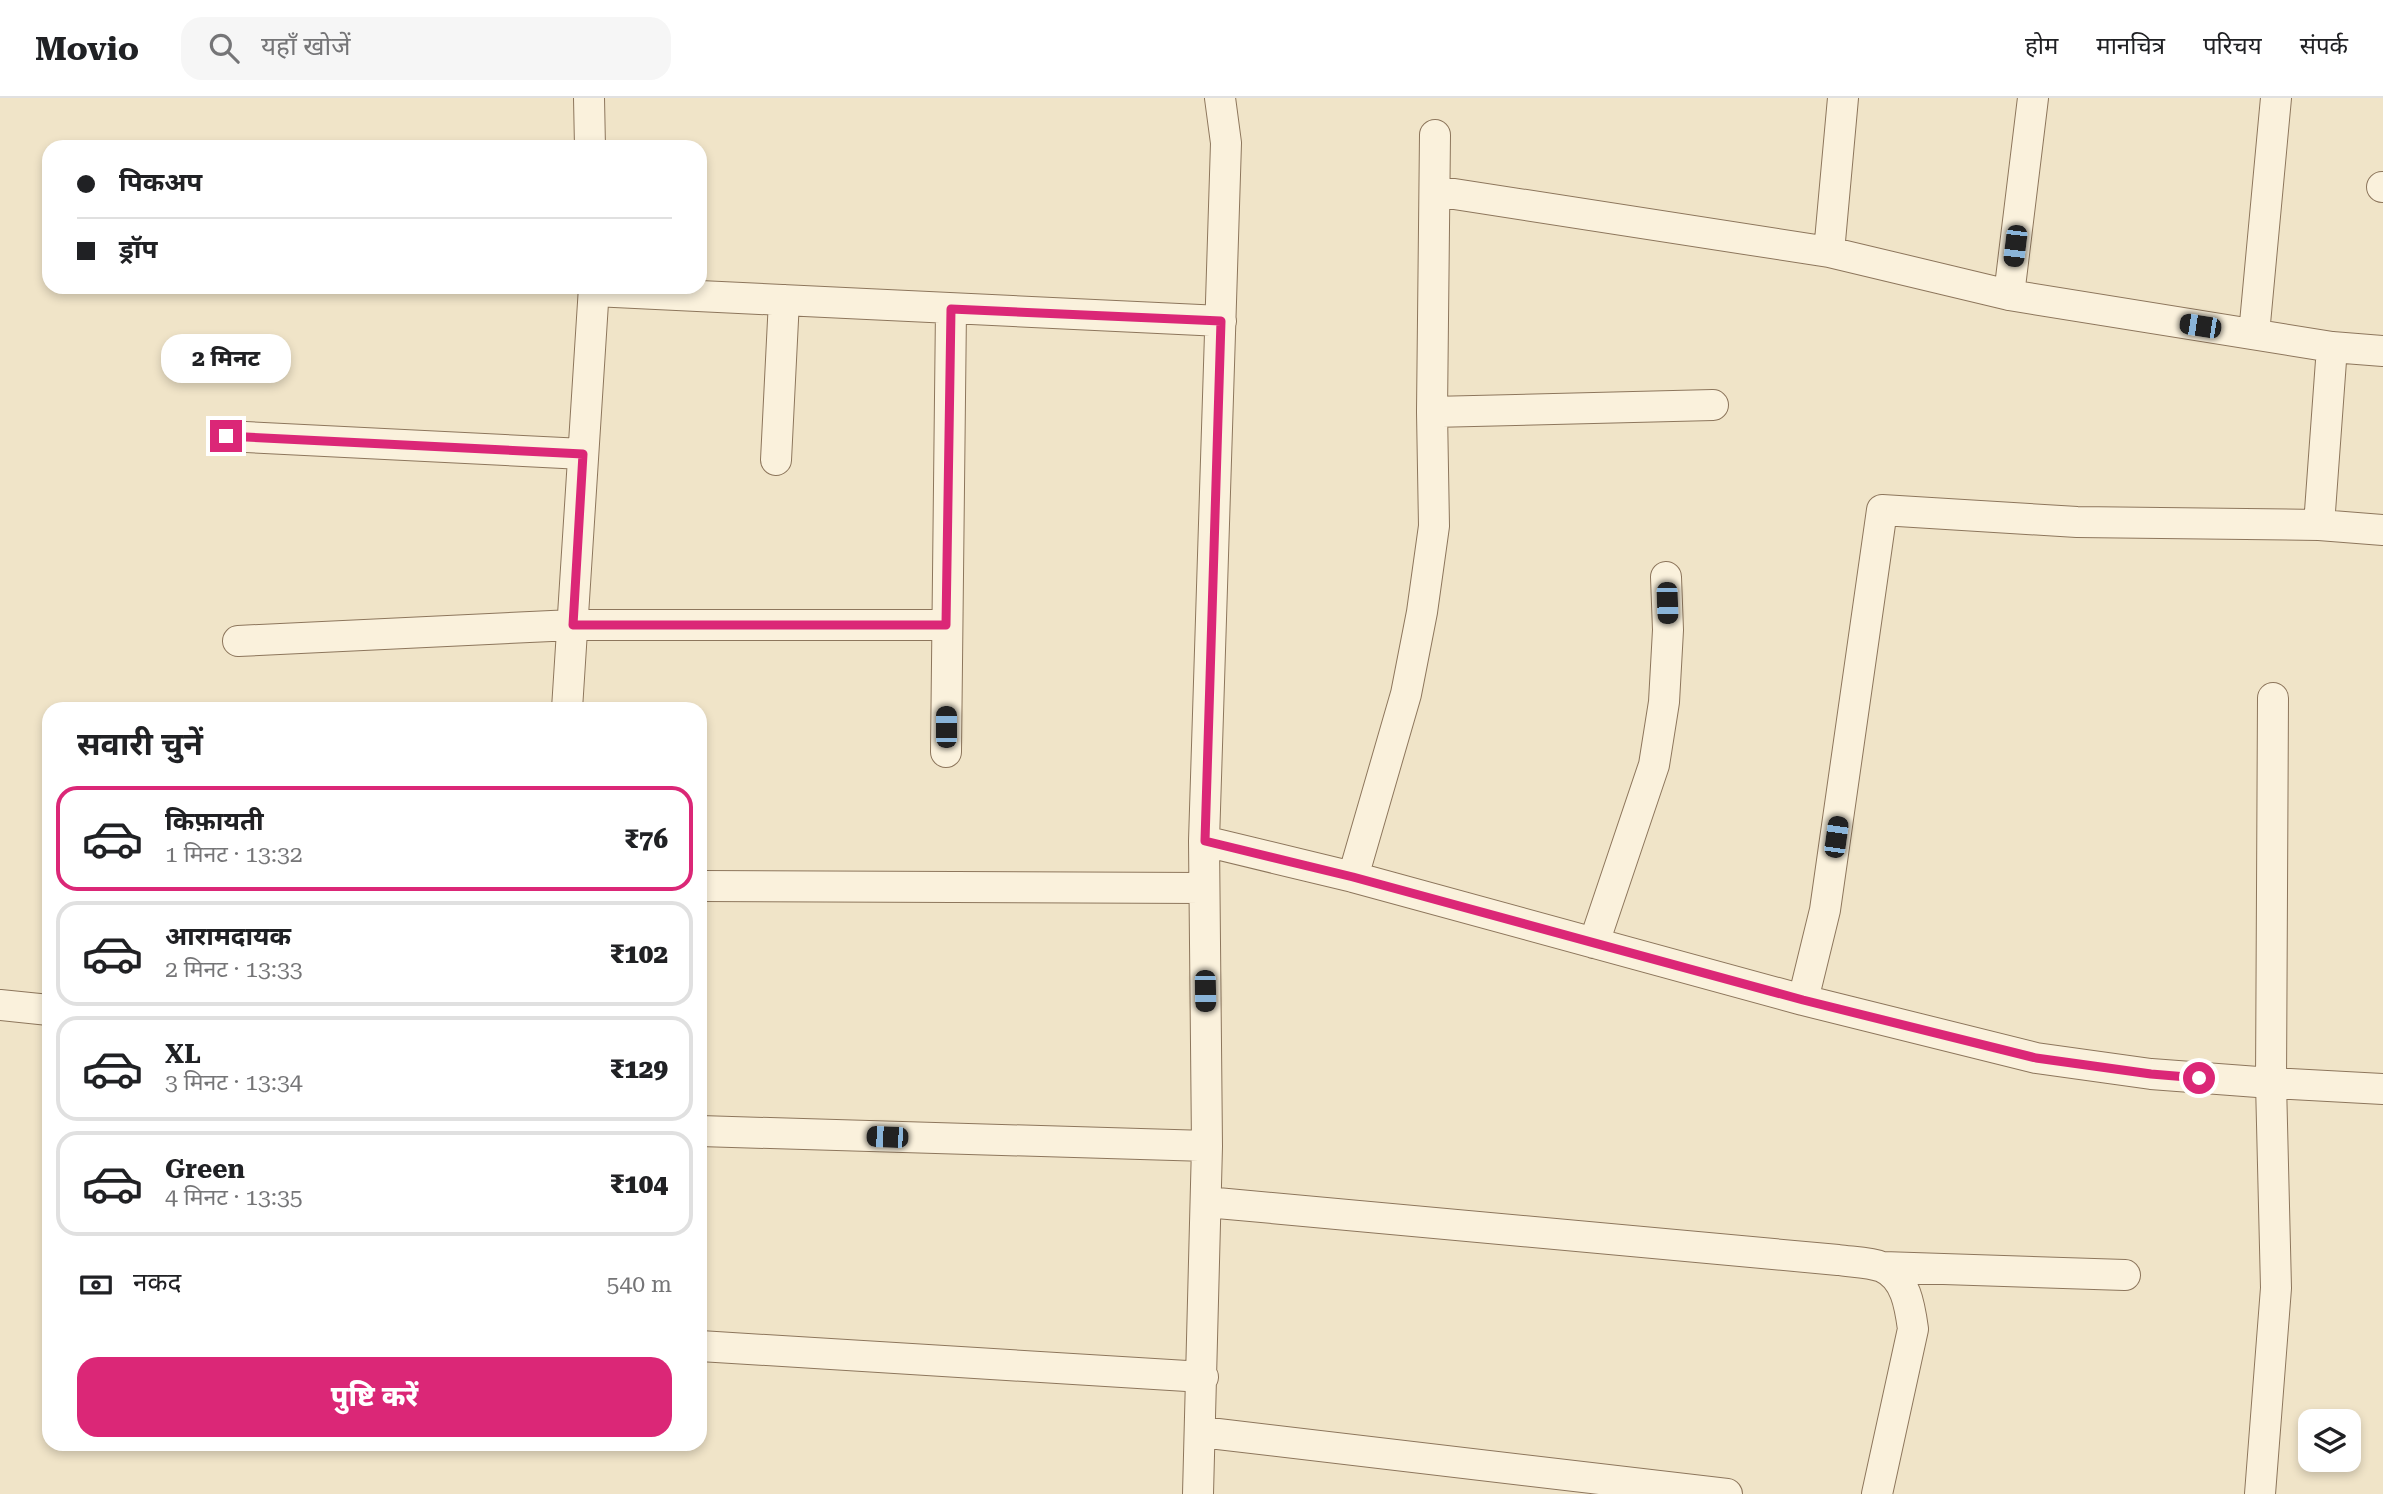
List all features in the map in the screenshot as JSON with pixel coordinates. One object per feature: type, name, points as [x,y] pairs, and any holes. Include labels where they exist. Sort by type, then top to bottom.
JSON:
[{"type":"street","points":[[589,98],[590,140]]},
{"type":"street","points":[[1198,1494],[1207,1146],[1204,888],[1226,143],[1220,98]]},
{"type":"street","points":[[1829,252],[1843,98]]},
{"type":"street","points":[[2009,295],[2033,98]]},
{"type":"street","points":[[2254,334],[2276,98]]},
{"type":"street","points":[[1353,877],[1405,694],[1422,612],[1434,526],[1432,412],[1435,135]]},
{"type":"street","points":[[1435,191],[1829,252],[2009,295],[2332,347],[2383,351]]},
{"type":"street","points":[[568,702],[594,294]]},
{"type":"street","points":[[680,294],[1221,321]]},
{"type":"street","points":[[776,460],[784,300]]},
{"type":"street","points":[[946,752],[951,309]]},
{"type":"street","points":[[2319,525],[2332,347]]},
{"type":"street","points":[[1432,412],[1713,405]]},
{"type":"street","points":[[226,436],[583,454]]},
{"type":"street","points":[[1803,1000],[1825,910],[1882,510],[2077,522],[2319,525],[2383,530]]},
{"type":"street","points":[[1594,943],[1654,765],[1664,702],[1668,630],[1666,577]]},
{"type":"street","points":[[238,641],[573,625],[946,625]]},
{"type":"street","points":[[2260,1494],[2276,1288],[2271,1083],[2273,698]]},
{"type":"street","points":[[1205,841],[1353,877],[1803,1000],[2036,1058],[2151,1074],[2383,1089]]},
{"type":"street","points":[[707,886],[1204,888]]},
{"type":"street","points":[[0,1005],[42,1009]]},
{"type":"street","points":[[707,1131],[1207,1146]]},
{"type":"street","points":[[1206,1202],[1838,1260],[1883,1267],[2125,1275]]},
{"type":"street","points":[[1877,1494],[1913,1329],[1909,1302],[1900,1283],[1883,1267]]},
{"type":"street","points":[[707,1346],[1203,1377]]},
{"type":"street","points":[[1201,1432],[1727,1494]]},
{"type":"route","points":[[226,436],[583,454],[573,625],[946,625],[951,309],[1221,321],[1205,841],[1353,877],[1803,1000],[2036,1058],[2199,1078]]}]
